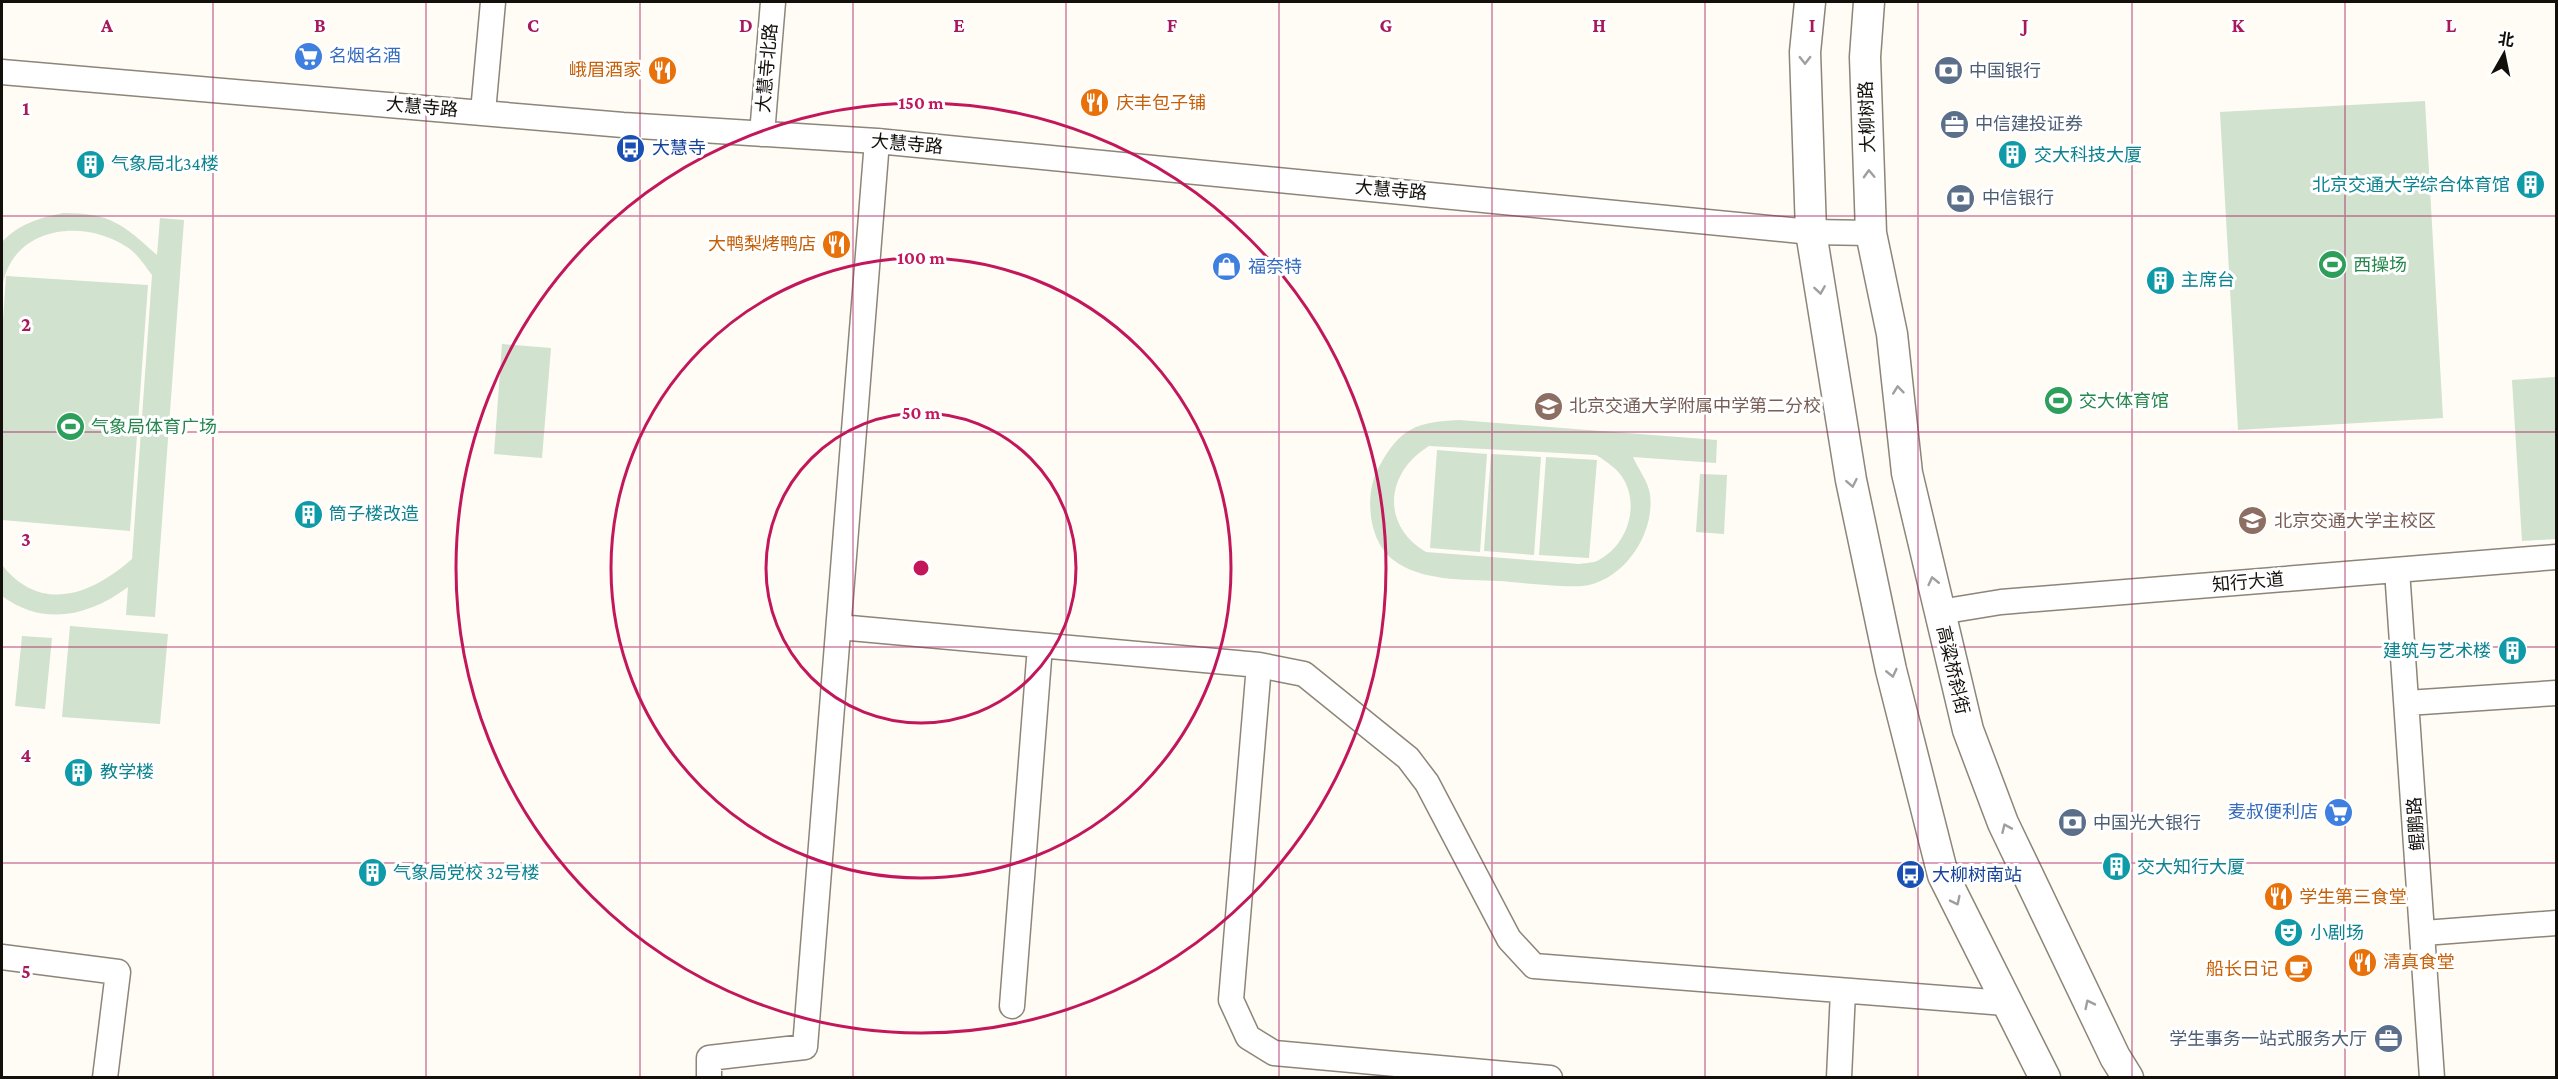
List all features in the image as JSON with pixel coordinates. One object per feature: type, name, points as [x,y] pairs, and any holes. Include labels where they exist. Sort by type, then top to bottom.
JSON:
[{"type":"main road","points":[[1810,2],[1805,52],[1811,232],[1851,480],[1891,670],[1943,875],[2005,1003],[2045,1077]]},
{"type":"main road","name":"大柳树路","points":[[1869,2],[1865,57],[1871,233]]},
{"type":"main road","name":"高粱桥斜街","points":[[1871,233],[1892,334],[1907,473],[1968,730],[2003,823],[2122,1071]]},
{"type":"street","points":[[483,112],[493,2]]},
{"type":"street","name":"大慧寺北路","points":[[762,134],[772,2]]},
{"type":"street","name":"大慧寺路","points":[[2,72],[483,112],[877,141],[1811,232],[1871,233]]},
{"type":"street","points":[[709,1077],[709,1058],[805,1047],[877,141]]},
{"type":"street","name":"知行大道","points":[[1940,612],[2001,602],[2556,557]]},
{"type":"street","name":"鲲鹏路","points":[[2397,570],[2424,933],[2432,1077]]},
{"type":"street","points":[[840,627],[1258,665],[1305,674],[1408,758],[1427,783],[1509,939],[1534,966],[2005,1003]]},
{"type":"street","points":[[1012,1006],[1040,646]]},
{"type":"street","points":[[1258,665],[1231,1000],[1248,1037],[1274,1053],[1550,1077]]},
{"type":"street","points":[[2407,703],[2556,693]]},
{"type":"street","points":[[2424,933],[2556,923]]},
{"type":"street","points":[[2,957],[118,972],[105,1077]]},
{"type":"street","points":[[1839,1077],[1843,991]]},
{"type":"green space","name":"西操场","points":[[2425,101],[2443,418],[2238,430],[2220,112]]},
{"type":"green space","points":[[63,213],[93,215],[115,222],[157,255],[160,218],[184,220],[155,617],[126,615],[128,587],[98,605],[66,614],[34,612],[2,596],[2,565],[17,580],[33,590],[49,594],[66,594],[83,590],[100,582],[132,559],[152,275],[127,247],[90,232],[70,231],[51,234],[33,241],[19,252],[8,268],[2,289],[2,242],[15,231],[30,223]]},
{"type":"green space","name":"气象局体育广场","points":[[6,276],[148,285],[130,531],[2,520],[2,335]]},
{"type":"green space","points":[[502,344],[551,348],[542,458],[494,454]]},
{"type":"green space","points":[[2556,377],[2556,539],[2522,541],[2512,380]]},
{"type":"green space","points":[[1459,420],[1717,440],[1716,463],[1633,457],[1649,489],[1648,523],[1636,550],[1615,572],[1603,580],[1589,585],[1570,586],[1429,576],[1403,566],[1384,551],[1373,528],[1371,490],[1379,467],[1394,443],[1420,425]],"holes":[[[1429,446],[1596,455],[1612,466],[1624,480],[1631,502],[1623,537],[1607,555],[1595,562],[1579,564],[1426,552],[1411,541],[1401,528],[1395,513],[1394,499],[1397,484],[1404,470]]]},
{"type":"green space","points":[[1437,450],[1487,454],[1480,552],[1430,548]]},
{"type":"green space","points":[[1491,454],[1541,457],[1534,555],[1484,551]]},
{"type":"green space","points":[[1546,457],[1597,460],[1589,558],[1539,555]]},
{"type":"green space","points":[[1700,474],[1727,475],[1724,534],[1696,532]]},
{"type":"green space","points":[[70,626],[168,634],[160,724],[62,717]]},
{"type":"green space","points":[[22,636],[52,638],[45,709],[15,706]]},
{"type":"place","name":"名烟名酒","points":[[308,56]]},
{"type":"place","name":"峨眉酒家","points":[[662,70]]},
{"type":"place","name":"中国银行","points":[[1948,71]]},
{"type":"place","name":"庆丰包子铺","points":[[1095,103]]},
{"type":"place","name":"中信建投证券","points":[[1954,124]]},
{"type":"place","name":"大慧寺","points":[[631,148]]},
{"type":"place","name":"交大科技大厦","points":[[2013,155]]},
{"type":"place","name":"气象局北34楼","points":[[90,164]]},
{"type":"place","name":"北京交通大学综合体育馆","points":[[2531,185]]},
{"type":"place","name":"中信银行","points":[[1961,198]]},
{"type":"place","name":"大鸭梨烤鸭店","points":[[837,244]]},
{"type":"place","name":"西操场","points":[[2332,265]]},
{"type":"place","name":"福奈特","points":[[1227,267]]},
{"type":"place","name":"主席台","points":[[2160,280]]},
{"type":"place","name":"交大体育馆","points":[[2058,401]]},
{"type":"place","name":"北京交通大学附属中学第二分校","points":[[1548,406]]},
{"type":"place","name":"气象局体育广场","points":[[70,427]]},
{"type":"place","name":"筒子楼改造","points":[[308,514]]},
{"type":"place","name":"北京交通大学主校区","points":[[2253,521]]},
{"type":"place","name":"建筑与艺术楼","points":[[2512,651]]},
{"type":"place","name":"教学楼","points":[[79,772]]},
{"type":"place","name":"麦叔便利店","points":[[2339,812]]},
{"type":"place","name":"中国光大银行","points":[[2072,823]]},
{"type":"place","name":"交大知行大厦","points":[[2116,867]]},
{"type":"place","name":"气象局党校 32号楼","points":[[372,873]]},
{"type":"place","name":"大柳树南站","points":[[1911,875]]},
{"type":"place","name":"学生第三食堂","points":[[2278,897]]},
{"type":"place","name":"小剧场","points":[[2289,933]]},
{"type":"place","name":"清真食堂","points":[[2362,962]]},
{"type":"place","name":"船长日记","points":[[2299,969]]},
{"type":"place","name":"学生事务一站式服务大厅","points":[[2388,1039]]}]
